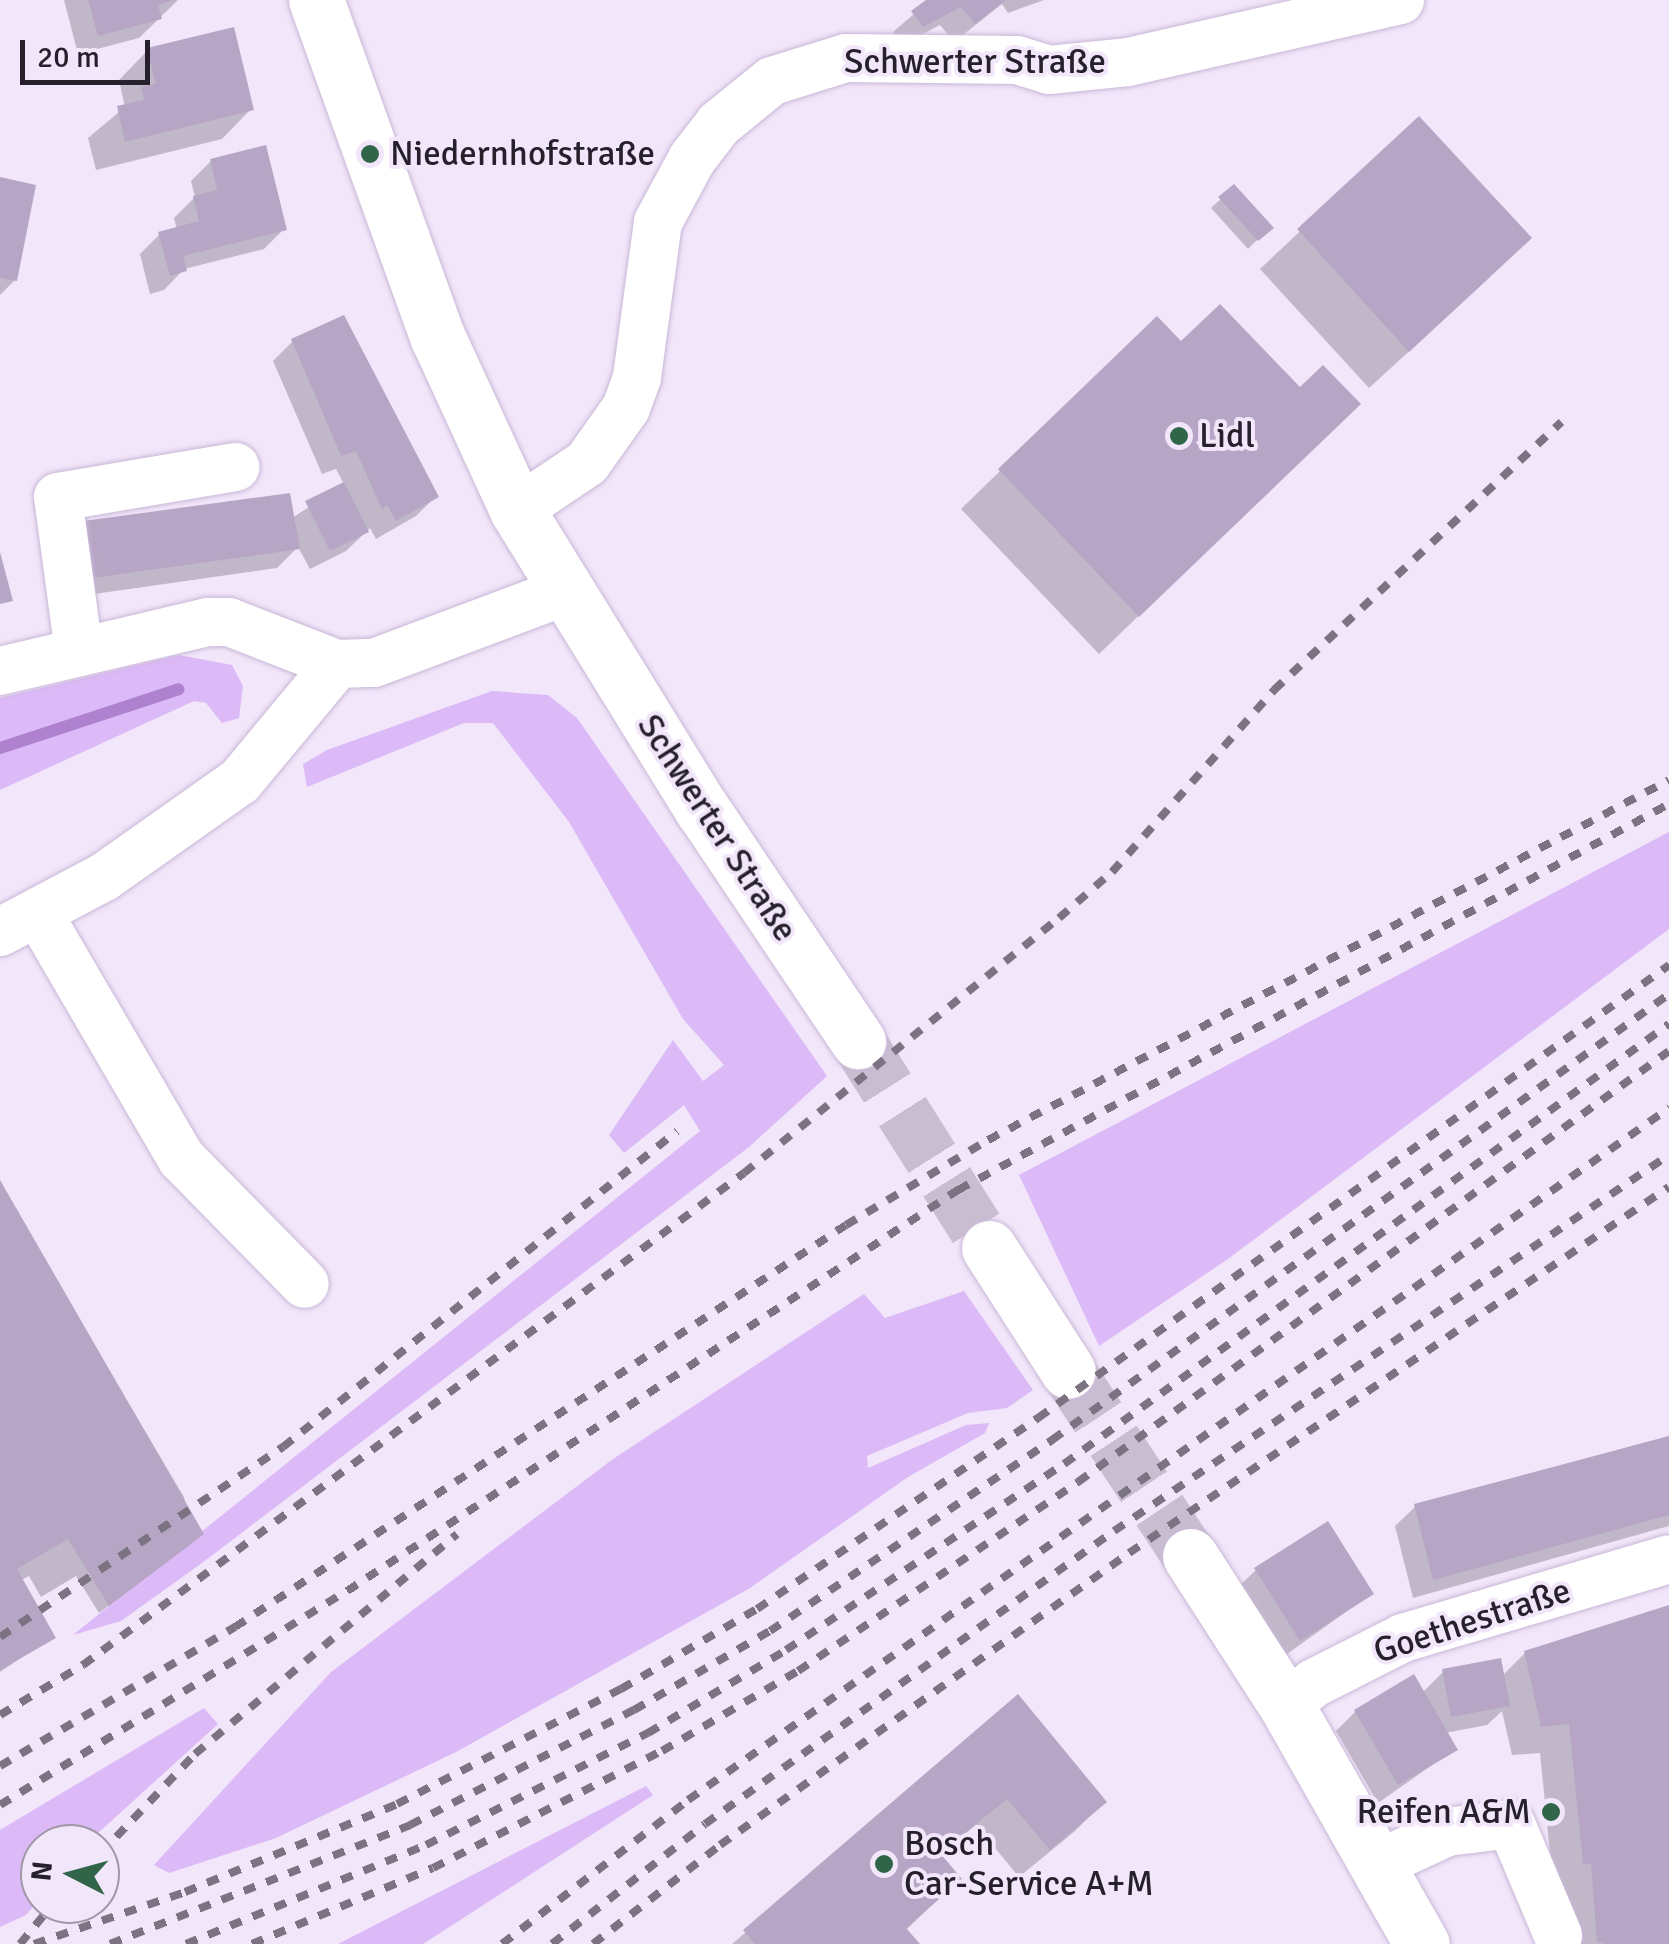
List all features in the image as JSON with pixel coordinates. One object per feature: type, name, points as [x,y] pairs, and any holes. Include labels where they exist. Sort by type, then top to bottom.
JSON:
[{"type":"main road","name":"Schwerter Straße","points":[[316,0],[438,338],[517,510],[563,592],[858,1042]]},
{"type":"main road","points":[[989,1248],[1068,1371]]},
{"type":"main road","points":[[1190,1556],[1286,1705],[1422,1944]]},
{"type":"street","name":"Schwerter Straße","points":[[517,510],[587,464],[626,408],[637,377],[658,222],[719,124],[772,82],[846,58],[1017,60],[1049,70],[1128,62],[1400,0]]},
{"type":"street","points":[[79,652],[58,496],[236,466]]},
{"type":"street","points":[[0,672],[229,622],[337,664],[406,655],[563,592]]},
{"type":"street","points":[[305,1284],[182,1158],[19,922],[104,876],[240,782],[337,664]]},
{"type":"street","name":"Goethestraße","points":[[1286,1705],[1314,1683],[1403,1638],[1669,1559]]},
{"type":"street","points":[[1376,1864],[1447,1832],[1511,1824],[1558,1935]]},
{"type":"shaded area","points":[[179,655],[232,665],[243,686],[239,718],[222,723],[206,703],[194,701],[0,790],[0,698]]},
{"type":"shaded area","points":[[492,691],[548,695],[577,718],[827,1076],[749,1147],[202,1563],[121,1621],[73,1635],[700,1131],[684,1105],[624,1153],[609,1135],[673,1040],[703,1081],[724,1065],[683,1019],[569,822],[493,723],[464,723],[307,787],[303,764],[327,750]]},
{"type":"shaded area","points":[[1669,832],[1669,929],[1228,1259],[1099,1346],[1019,1175]]},
{"type":"shaded area","points":[[964,1291],[1033,1390],[1007,1408],[968,1413],[867,1456],[868,1468],[966,1425],[989,1423],[985,1433],[908,1477],[750,1588],[456,1752],[276,1838],[169,1873],[154,1865],[331,1672],[613,1459],[864,1294],[885,1318]]},
{"type":"shaded area","points":[[204,1708],[218,1724],[108,1824],[20,1824],[20,1918],[0,1927],[0,1830]]},
{"type":"shaded area","points":[[646,1786],[653,1795],[423,1944],[338,1944]]},
{"type":"building","points":[[88,0],[171,1],[158,5],[162,19],[98,36]]},
{"type":"building","points":[[926,0],[1006,0],[975,24],[961,7],[923,27],[911,11]]},
{"type":"building","points":[[234,27],[254,110],[125,142],[117,106],[144,100],[141,87],[156,84],[147,48]]},
{"type":"building","points":[[1419,116],[1532,238],[1409,352],[1297,229]]},
{"type":"building","points":[[266,145],[287,230],[183,256],[187,271],[170,276],[158,232],[199,221],[193,196],[217,190],[210,159]]},
{"type":"building","points":[[0,177],[36,185],[17,281],[0,278]]},
{"type":"building","points":[[1234,184],[1274,228],[1258,241],[1218,197]]},
{"type":"building","name":"Lidl","points":[[1220,304],[1300,387],[1323,365],[1361,404],[1139,617],[998,469],[1157,316],[1181,341]]},
{"type":"building","points":[[344,315],[439,497],[396,521],[387,505],[382,509],[356,451],[341,456],[291,339]]},
{"type":"building","points":[[344,482],[369,532],[330,551],[305,501]]},
{"type":"building","points":[[290,493],[300,549],[85,579],[76,522]]},
{"type":"building","points":[[0,552],[13,601],[0,604]]},
{"type":"building","points":[[0,1180],[204,1534],[109,1606],[68,1539],[17,1569],[56,1638],[0,1670]]},
{"type":"building","points":[[1669,1436],[1669,1515],[1433,1580],[1414,1504]]},
{"type":"building","points":[[1328,1521],[1374,1594],[1300,1641],[1254,1568]]},
{"type":"building","points":[[1669,1605],[1669,1944],[1605,1944],[1597,1942],[1591,1864],[1583,1864],[1569,1724],[1541,1727],[1524,1651]]},
{"type":"building","points":[[1501,1658],[1510,1706],[1451,1717],[1442,1669]]},
{"type":"building","points":[[1414,1674],[1458,1750],[1398,1785],[1354,1710]]},
{"type":"building","points":[[1018,1694],[1107,1802],[1050,1850],[1007,1799],[940,1853],[962,1879],[906,1928],[920,1944],[755,1944],[743,1930]]},
{"type":"waterway","points":[[0,748],[179,689]]},
{"type":"tunnel","points":[[858,1041],[989,1248]]},
{"type":"tunnel","points":[[1068,1371],[1190,1556]]},
{"type":"railway","points":[[0,1715],[83,1665],[744,1173],[1059,918],[1112,872],[1274,690],[1561,422]]},
{"type":"railway","points":[[0,1766],[235,1627],[846,1225],[988,1140],[1669,780]]},
{"type":"railway","points":[[0,1805],[347,1591],[958,1190],[1669,804]]},
{"type":"railway","points":[[34,1944],[185,1892],[397,1804],[621,1689],[757,1609],[1038,1418],[1669,965]]},
{"type":"railway","points":[[110,1944],[410,1825],[634,1710],[770,1631],[1052,1440],[1669,994]]},
{"type":"railway","points":[[186,1944],[426,1845],[648,1733],[786,1650],[1064,1464],[1669,1024]]},
{"type":"railway","points":[[252,1944],[433,1868],[662,1751],[798,1671],[1078,1482],[1669,1051]]},
{"type":"railway","points":[[502,1944],[688,1800],[1669,1108]]},
{"type":"railway","points":[[0,1637],[283,1447],[677,1131]]},
{"type":"railway","points":[[552,1944],[705,1824],[1114,1531],[1669,1155]]},
{"type":"railway","points":[[593,1944],[720,1845],[1129,1553],[1669,1187]]},
{"type":"railway","points":[[120,1833],[195,1754],[457,1534]]},
{"type":"railway","points":[[20,1944],[36,1924]]},
{"type":"place","name":"Niedernhofstraße","points":[[370,154]]},
{"type":"place","name":"Lidl","points":[[1179,436]]},
{"type":"place","name":"Reifen A&M","points":[[1551,1812]]},
{"type":"place","name":"Bosch Car-Service A+M","points":[[884,1864]]}]
